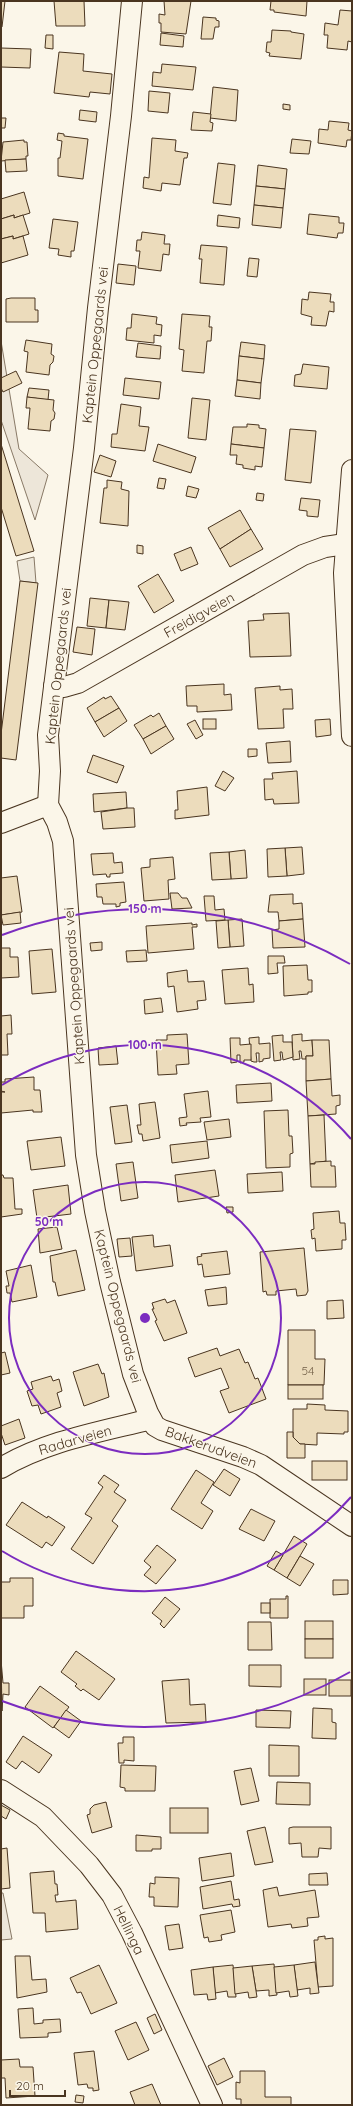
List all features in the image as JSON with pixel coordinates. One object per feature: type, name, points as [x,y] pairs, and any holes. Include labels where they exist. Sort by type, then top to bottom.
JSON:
[{"type":"street","name":"Kaptein Oppegaards vei","points":[[132,1],[121,116],[98,308],[84,448],[48,735],[50,771],[48,805],[57,822],[62,841],[86,1155],[94,1204],[110,1282],[133,1374],[151,1419]]},
{"type":"street","points":[[352,470],[344,573],[352,736]]},
{"type":"street","name":"Freidigveien","points":[[54,686],[64,687],[78,683],[303,555],[325,547],[348,532]]},
{"type":"street","points":[[1,823],[48,805]]},
{"type":"street","name":"Radarveien","points":[[1,1468],[35,1452],[66,1441],[151,1419]]},
{"type":"street","name":"Bakkerudveien","points":[[151,1419],[162,1430],[243,1457],[261,1465],[352,1526]]},
{"type":"street","name":"Hellinga","points":[[1,1790],[42,1817],[89,1865],[112,1895],[132,1933],[212,2105]]},
{"type":"shaded area","points":[[1,341],[19,449],[48,475],[35,520],[1,420]]},
{"type":"shaded area","points":[[34,557],[36,583],[20,581],[17,561]]},
{"type":"shaded area","points":[[1,1893],[3,1893],[12,1939],[1,1940]]},
{"type":"building","points":[[1,1],[5,1],[2,27],[1,27]]},
{"type":"building","points":[[54,1],[84,1],[85,26],[56,26]]},
{"type":"building","points":[[164,1],[191,1],[186,34],[161,32],[159,14],[165,15]]},
{"type":"building","points":[[271,1],[307,1],[306,16],[274,12],[274,10],[270,10]]},
{"type":"building","points":[[340,10],[352,11],[352,42],[348,41],[347,50],[327,48],[328,35],[324,35],[325,23],[338,25]]},
{"type":"building","points":[[203,17],[216,18],[216,20],[219,21],[219,27],[215,27],[213,39],[201,39]]},
{"type":"building","points":[[272,30],[291,31],[304,34],[301,59],[269,56],[270,53],[266,52],[267,42],[271,42]]},
{"type":"building","points":[[161,33],[184,36],[183,47],[160,45]]},
{"type":"building","points":[[46,35],[53,35],[53,49],[45,48]]},
{"type":"building","points":[[1,48],[31,49],[30,68],[1,67]]},
{"type":"building","points":[[59,52],[84,54],[83,71],[112,74],[110,94],[90,92],[89,97],[54,93]]},
{"type":"building","points":[[162,64],[196,67],[193,90],[152,86],[153,72],[161,73]]},
{"type":"building","points":[[213,87],[238,90],[236,121],[210,118]]},
{"type":"building","points":[[149,91],[170,93],[168,113],[148,111]]},
{"type":"building","points":[[283,104],[290,105],[290,110],[283,109]]},
{"type":"building","points":[[80,110],[97,112],[96,122],[79,120]]},
{"type":"building","points":[[193,112],[211,114],[210,122],[213,123],[212,131],[191,130]]},
{"type":"building","points":[[1,118],[6,118],[5,128],[1,128]]},
{"type":"building","points":[[329,121],[349,123],[348,130],[352,131],[351,140],[347,140],[346,147],[318,143],[319,129],[328,130]]},
{"type":"building","points":[[58,133],[64,134],[64,136],[88,139],[83,179],[58,176],[58,158],[60,158],[62,141],[57,140]]},
{"type":"building","points":[[152,138],[176,140],[175,151],[188,153],[187,158],[184,158],[180,185],[162,183],[161,191],[143,188],[144,177],[149,178]]},
{"type":"building","points":[[292,139],[311,141],[309,154],[290,153]]},
{"type":"building","points":[[24,140],[24,142],[27,142],[28,156],[26,156],[26,159],[1,161],[3,142]]},
{"type":"building","points":[[26,159],[27,171],[6,172],[5,160]]},
{"type":"building","points":[[218,163],[235,165],[231,205],[213,203]]},
{"type":"building","points":[[258,165],[287,169],[285,189],[256,186]]},
{"type":"building","points":[[256,186],[285,189],[283,208],[254,205]]},
{"type":"building","points":[[24,192],[30,213],[14,218],[14,215],[1,219],[1,199]]},
{"type":"building","points":[[254,205],[283,208],[281,228],[252,225]]},
{"type":"building","points":[[309,214],[339,217],[339,223],[344,223],[343,233],[338,233],[337,238],[307,234]]},
{"type":"building","points":[[14,215],[14,218],[23,215],[29,234],[13,239],[13,236],[1,239],[1,219]]},
{"type":"building","points":[[218,215],[240,218],[239,228],[217,226]]},
{"type":"building","points":[[53,219],[78,222],[74,251],[71,251],[71,257],[58,255],[59,249],[49,248]]},
{"type":"building","points":[[142,232],[165,235],[164,244],[170,244],[169,255],[163,254],[161,271],[138,268],[140,251],[136,251],[137,240],[141,240]]},
{"type":"building","points":[[13,236],[13,239],[23,236],[28,255],[1,263],[1,239]]},
{"type":"building","points":[[201,245],[227,247],[224,285],[200,283],[202,259],[199,259]]},
{"type":"building","points":[[249,258],[259,259],[257,277],[247,276]]},
{"type":"building","points":[[118,264],[136,266],[134,285],[116,283]]},
{"type":"building","points":[[309,292],[331,294],[330,302],[334,302],[334,312],[329,311],[326,326],[311,325],[312,317],[301,314],[302,299],[308,300]]},
{"type":"building","points":[[35,298],[35,310],[38,310],[38,322],[6,322],[6,299]]},
{"type":"building","points":[[132,314],[157,317],[156,324],[162,325],[161,336],[154,335],[154,343],[126,340],[127,328],[131,328]]},
{"type":"building","points":[[182,314],[210,316],[209,327],[212,327],[211,341],[207,341],[204,373],[182,371],[184,350],[179,349]]},
{"type":"building","points":[[26,340],[52,344],[51,354],[54,356],[53,362],[50,365],[49,375],[26,372],[28,352],[24,351]]},
{"type":"building","points":[[241,342],[265,345],[264,359],[239,356]]},
{"type":"building","points":[[138,343],[161,346],[160,359],[136,357]]},
{"type":"building","points":[[239,356],[264,359],[261,383],[237,380]]},
{"type":"building","points":[[303,364],[329,367],[327,389],[294,386],[295,375],[301,374]]},
{"type":"building","points":[[16,371],[22,383],[3,392],[1,388],[1,378]]},
{"type":"building","points":[[125,378],[161,382],[159,399],[123,395]]},
{"type":"building","points":[[237,380],[261,383],[260,399],[235,396]]},
{"type":"building","points":[[29,388],[49,390],[48,400],[27,397]]},
{"type":"building","points":[[27,397],[54,400],[53,410],[55,413],[54,419],[51,421],[50,431],[28,429],[30,408],[26,408]]},
{"type":"building","points":[[192,398],[210,400],[206,440],[188,438]]},
{"type":"building","points":[[121,404],[141,407],[139,426],[149,427],[145,451],[111,447],[112,434],[117,434]]},
{"type":"building","points":[[247,424],[259,425],[259,428],[266,429],[264,448],[231,444],[233,427],[247,427]]},
{"type":"building","points":[[290,429],[316,431],[311,483],[285,480]]},
{"type":"building","points":[[1,444],[34,551],[16,556],[1,507]]},
{"type":"building","points":[[158,444],[196,457],[191,473],[153,461]]},
{"type":"building","points":[[231,444],[264,448],[262,467],[255,466],[255,470],[243,468],[243,465],[236,464],[237,455],[230,455]]},
{"type":"building","points":[[100,455],[116,461],[111,477],[94,472]]},
{"type":"building","points":[[159,478],[166,479],[164,489],[157,488]]},
{"type":"building","points":[[107,480],[122,482],[121,489],[129,491],[128,526],[100,523],[104,488],[107,488]]},
{"type":"building","points":[[188,486],[199,489],[196,498],[186,496]]},
{"type":"building","points":[[257,493],[264,494],[263,501],[256,500]]},
{"type":"building","points":[[301,498],[320,500],[318,517],[307,516],[307,511],[299,510]]},
{"type":"building","points":[[240,510],[251,529],[220,549],[208,528]]},
{"type":"building","points":[[251,529],[263,549],[230,567],[220,549]]},
{"type":"building","points":[[137,545],[143,546],[143,554],[137,553]]},
{"type":"building","points":[[191,547],[198,564],[181,571],[174,554]]},
{"type":"building","points":[[158,574],[174,601],[154,613],[138,586]]},
{"type":"building","points":[[20,581],[38,583],[16,760],[1,758],[1,734]]},
{"type":"building","points":[[90,598],[109,600],[106,628],[87,626]]},
{"type":"building","points":[[109,600],[129,602],[125,630],[106,628]]},
{"type":"building","points":[[289,613],[291,656],[250,657],[248,621],[264,620],[263,614]]},
{"type":"building","points":[[77,627],[95,629],[92,655],[73,652]]},
{"type":"building","points":[[224,684],[224,695],[231,694],[232,710],[197,712],[197,706],[187,706],[186,686]]},
{"type":"building","points":[[280,686],[280,690],[292,689],[293,709],[283,709],[284,728],[258,729],[255,688]]},
{"type":"building","points":[[111,696],[119,708],[95,722],[87,708],[104,697],[105,699]]},
{"type":"building","points":[[119,708],[127,721],[104,737],[95,722]]},
{"type":"building","points":[[159,713],[166,726],[143,739],[134,725],[151,715],[153,717]]},
{"type":"building","points":[[203,719],[216,719],[216,729],[203,729]]},
{"type":"building","points":[[330,719],[331,735],[316,737],[315,720]]},
{"type":"building","points":[[195,720],[203,735],[196,739],[187,724]]},
{"type":"building","points":[[166,726],[174,739],[151,754],[143,739]]},
{"type":"building","points":[[290,741],[291,762],[268,763],[266,743]]},
{"type":"building","points":[[248,749],[257,749],[257,756],[248,757]]},
{"type":"building","points":[[93,755],[124,766],[117,783],[87,772]]},
{"type":"building","points":[[223,771],[234,778],[225,791],[215,786]]},
{"type":"building","points":[[297,771],[299,803],[274,804],[273,799],[265,800],[264,779],[273,779],[272,773]]},
{"type":"building","points":[[207,787],[209,815],[175,819],[175,810],[178,810],[177,791]]},
{"type":"building","points":[[126,792],[127,808],[94,812],[93,794]]},
{"type":"building","points":[[134,808],[135,827],[103,829],[101,812]]},
{"type":"building","points":[[302,847],[304,874],[287,876],[285,848]]},
{"type":"building","points":[[285,848],[287,876],[268,877],[267,849]]},
{"type":"building","points":[[245,850],[247,878],[231,879],[229,852]]},
{"type":"building","points":[[229,852],[231,879],[212,880],[210,853]]},
{"type":"building","points":[[113,853],[114,863],[122,862],[123,873],[110,874],[110,877],[107,877],[106,874],[93,875],[91,854]]},
{"type":"building","points":[[173,857],[175,879],[168,880],[169,899],[144,901],[141,868],[150,867],[150,859]]},
{"type":"building","points":[[17,876],[22,912],[1,915],[1,878]]},
{"type":"building","points":[[124,882],[126,902],[120,903],[120,906],[116,907],[116,904],[103,904],[102,897],[97,897],[96,884]]},
{"type":"building","points":[[170,893],[178,893],[182,898],[187,898],[192,908],[172,909]]},
{"type":"building","points":[[293,894],[293,904],[302,903],[303,919],[279,921],[278,912],[268,912],[270,895]]},
{"type":"building","points":[[204,896],[214,896],[215,910],[224,909],[225,920],[206,921]]},
{"type":"building","points":[[20,912],[21,923],[3,925],[1,915]]},
{"type":"building","points":[[242,919],[244,946],[230,947],[228,920]]},
{"type":"building","points":[[303,919],[305,947],[273,948],[272,930],[279,929],[279,921]]},
{"type":"building","points":[[228,920],[230,947],[218,948],[216,921]]},
{"type":"building","points":[[192,923],[192,925],[197,924],[197,927],[192,927],[194,949],[148,953],[146,926]]},
{"type":"building","points":[[102,942],[102,950],[91,951],[90,943]]},
{"type":"building","points":[[1,948],[10,948],[10,957],[18,957],[19,977],[1,978]]},
{"type":"building","points":[[52,949],[56,992],[32,994],[29,951]]},
{"type":"building","points":[[146,950],[147,961],[127,962],[126,951]]},
{"type":"building","points":[[268,956],[284,956],[285,963],[277,963],[278,973],[268,974]]},
{"type":"building","points":[[307,965],[308,980],[312,980],[312,992],[308,992],[308,994],[284,996],[283,966]]},
{"type":"building","points":[[248,968],[249,985],[253,984],[254,1002],[225,1004],[222,970]]},
{"type":"building","points":[[187,970],[188,982],[204,981],[206,1000],[197,1001],[198,1009],[177,1012],[174,986],[168,987],[167,973]]},
{"type":"building","points":[[161,998],[163,1012],[145,1014],[144,1000]]},
{"type":"building","points":[[11,1015],[12,1034],[7,1034],[8,1055],[1,1055],[1,1016]]},
{"type":"building","points":[[187,1034],[189,1064],[176,1065],[177,1074],[158,1075],[156,1040],[167,1040],[167,1035]]},
{"type":"building","points":[[302,1034],[302,1041],[312,1040],[313,1056],[306,1056],[306,1059],[302,1059],[301,1051],[299,1051],[300,1059],[293,1060],[292,1035]]},
{"type":"building","points":[[283,1035],[283,1042],[292,1042],[293,1057],[283,1060],[282,1052],[280,1052],[281,1060],[274,1061],[272,1036]]},
{"type":"building","points":[[259,1037],[259,1044],[270,1043],[270,1058],[263,1059],[263,1061],[259,1062],[259,1053],[256,1053],[257,1062],[254,1062],[251,1061],[249,1038]]},
{"type":"building","points":[[230,1038],[240,1038],[240,1045],[251,1044],[251,1060],[244,1060],[244,1062],[240,1063],[240,1055],[237,1055],[237,1062],[231,1063]]},
{"type":"building","points":[[312,1040],[329,1040],[331,1079],[306,1081],[306,1056],[313,1056]]},
{"type":"building","points":[[116,1046],[118,1064],[99,1065],[98,1048]]},
{"type":"building","points":[[34,1077],[34,1090],[40,1090],[42,1112],[33,1112],[33,1110],[1,1113],[1,1092],[5,1092],[1,1091],[1,1082],[5,1082],[5,1079]]},
{"type":"building","points":[[331,1079],[332,1096],[340,1095],[340,1105],[336,1106],[336,1114],[308,1116],[306,1081]]},
{"type":"building","points":[[271,1083],[272,1101],[237,1103],[236,1085]]},
{"type":"building","points":[[208,1091],[211,1117],[200,1118],[201,1122],[186,1123],[187,1125],[180,1126],[179,1118],[187,1117],[184,1094]]},
{"type":"building","points":[[155,1102],[160,1138],[143,1141],[142,1134],[139,1134],[137,1125],[141,1125],[139,1104]]},
{"type":"building","points":[[127,1105],[132,1142],[115,1144],[110,1107]]},
{"type":"building","points":[[288,1110],[289,1136],[292,1136],[293,1153],[290,1154],[290,1167],[266,1168],[264,1111]]},
{"type":"building","points":[[324,1115],[326,1161],[310,1164],[308,1116]]},
{"type":"building","points":[[229,1119],[231,1137],[207,1140],[204,1122]]},
{"type":"building","points":[[61,1137],[65,1166],[31,1170],[27,1141]]},
{"type":"building","points":[[207,1141],[209,1158],[172,1163],[170,1145]]},
{"type":"building","points":[[331,1161],[331,1166],[335,1166],[336,1187],[311,1187],[310,1164],[315,1164],[315,1162]]},
{"type":"building","points":[[133,1162],[138,1198],[121,1201],[116,1164]]},
{"type":"building","points":[[215,1170],[219,1196],[178,1202],[175,1175]]},
{"type":"building","points":[[282,1172],[283,1191],[248,1193],[247,1174]]},
{"type":"building","points":[[1,1175],[3,1175],[4,1178],[13,1178],[15,1209],[22,1209],[22,1214],[1,1217]]},
{"type":"building","points":[[68,1185],[71,1214],[37,1218],[33,1190]]},
{"type":"building","points":[[226,1207],[233,1207],[233,1212],[227,1213]]},
{"type":"building","points":[[339,1211],[340,1223],[345,1223],[346,1240],[342,1240],[342,1249],[316,1251],[315,1238],[312,1239],[311,1230],[314,1229],[313,1213]]},
{"type":"building","points":[[57,1227],[62,1249],[40,1253],[38,1229]]},
{"type":"building","points":[[153,1235],[154,1247],[170,1245],[173,1266],[136,1271],[132,1237]]},
{"type":"building","points":[[130,1238],[132,1256],[119,1257],[117,1239]]},
{"type":"building","points":[[304,1248],[308,1291],[306,1295],[297,1296],[296,1289],[276,1291],[276,1295],[267,1295],[266,1291],[263,1292],[260,1252]]},
{"type":"building","points":[[76,1250],[85,1290],[58,1296],[55,1282],[53,1282],[50,1256]]},
{"type":"building","points":[[227,1251],[230,1274],[204,1277],[202,1264],[198,1265],[197,1257],[202,1256],[201,1254]]},
{"type":"building","points":[[31,1265],[37,1297],[12,1302],[10,1293],[7,1293],[6,1286],[9,1286],[6,1271]]},
{"type":"building","points":[[226,1287],[227,1304],[208,1306],[205,1290]]},
{"type":"building","points":[[165,1299],[167,1303],[175,1300],[187,1333],[164,1341],[155,1321],[157,1320],[152,1309],[154,1309],[152,1303]]},
{"type":"building","points":[[343,1300],[344,1318],[327,1319],[327,1301]]},
{"type":"building","points":[[288,1330],[315,1330],[315,1359],[325,1359],[324,1385],[288,1385]]},
{"type":"building","points":[[217,1348],[220,1356],[239,1349],[245,1363],[248,1362],[255,1379],[258,1378],[266,1399],[229,1413],[220,1391],[229,1388],[221,1368],[195,1377],[188,1358]]},
{"type":"building","points":[[5,1352],[10,1373],[1,1375],[1,1353]]},
{"type":"building","points":[[98,1364],[102,1374],[104,1373],[109,1397],[84,1406],[73,1372]]},
{"type":"building","points":[[51,1376],[53,1381],[59,1379],[62,1391],[57,1393],[61,1407],[41,1414],[38,1405],[32,1406],[27,1391],[33,1389],[31,1382]]},
{"type":"building","points":[[288,1385],[323,1385],[323,1399],[288,1399]]},
{"type":"building","points":[[307,1404],[325,1405],[325,1410],[348,1411],[348,1432],[344,1432],[344,1434],[317,1433],[317,1445],[300,1444],[293,1437],[293,1409],[307,1409]]},
{"type":"building","points":[[19,1419],[25,1438],[5,1445],[1,1433],[1,1426]]},
{"type":"building","points":[[287,1432],[293,1432],[293,1437],[300,1444],[305,1444],[305,1458],[287,1458]]},
{"type":"building","points":[[312,1461],[347,1461],[347,1480],[312,1480]]},
{"type":"building","points":[[224,1469],[240,1479],[230,1496],[213,1485]]},
{"type":"building","points":[[196,1470],[214,1482],[201,1503],[213,1511],[202,1529],[171,1509]]},
{"type":"building","points":[[104,1475],[119,1485],[114,1492],[126,1500],[112,1521],[118,1526],[93,1564],[71,1549],[92,1518],[85,1514],[103,1487],[98,1483]]},
{"type":"building","points":[[22,1502],[47,1518],[48,1516],[65,1527],[52,1546],[46,1542],[42,1548],[6,1525]]},
{"type":"building","points":[[251,1509],[275,1521],[264,1541],[239,1529]]},
{"type":"building","points":[[294,1536],[307,1544],[287,1578],[274,1570]]},
{"type":"building","points":[[157,1545],[176,1560],[156,1584],[144,1575],[151,1567],[144,1561]]},
{"type":"building","points":[[276,1551],[283,1555],[274,1570],[267,1566]]},
{"type":"building","points":[[300,1556],[314,1564],[300,1586],[287,1578]]},
{"type":"building","points":[[10,1578],[33,1578],[33,1606],[24,1606],[24,1618],[1,1618],[1,1582],[10,1582]]},
{"type":"building","points":[[333,1580],[348,1580],[348,1594],[333,1595]]},
{"type":"building","points":[[286,1596],[288,1596],[288,1618],[270,1618],[270,1599],[286,1599]]},
{"type":"building","points":[[165,1597],[180,1609],[164,1628],[160,1624],[162,1621],[152,1613]]},
{"type":"building","points":[[261,1603],[270,1603],[270,1613],[261,1613]]},
{"type":"building","points":[[305,1621],[333,1621],[333,1639],[305,1639]]},
{"type":"building","points":[[248,1622],[271,1622],[272,1650],[248,1650]]},
{"type":"building","points":[[305,1639],[333,1639],[333,1658],[305,1658]]},
{"type":"building","points":[[76,1651],[115,1679],[99,1700],[83,1689],[81,1691],[75,1686],[77,1684],[61,1672]]},
{"type":"building","points":[[1,1660],[3,1683],[9,1683],[9,1695],[3,1694],[2,1711]]},
{"type":"building","points":[[249,1665],[281,1665],[281,1687],[249,1686]]},
{"type":"building","points":[[189,1679],[190,1705],[205,1704],[206,1722],[166,1723],[162,1681]]},
{"type":"building","points":[[304,1679],[326,1679],[326,1695],[304,1695]]},
{"type":"building","points":[[329,1680],[351,1680],[351,1696],[329,1696]]},
{"type":"building","points":[[40,1686],[69,1707],[53,1728],[25,1707]]},
{"type":"building","points":[[313,1708],[332,1709],[332,1722],[336,1723],[336,1739],[312,1738]]},
{"type":"building","points":[[66,1710],[81,1721],[69,1738],[54,1727]]},
{"type":"building","points":[[256,1710],[291,1711],[290,1728],[256,1727]]},
{"type":"building","points":[[23,1736],[52,1755],[39,1773],[22,1761],[16,1769],[6,1762]]},
{"type":"building","points":[[123,1737],[134,1737],[134,1761],[124,1760],[124,1763],[119,1763],[118,1743],[123,1743]]},
{"type":"building","points":[[269,1745],[299,1746],[299,1776],[269,1776]]},
{"type":"building","points":[[121,1765],[156,1766],[155,1791],[125,1791],[125,1788],[120,1787]]},
{"type":"building","points":[[251,1768],[259,1801],[241,1805],[234,1771]]},
{"type":"building","points":[[277,1782],[310,1783],[310,1805],[276,1804]]},
{"type":"building","points":[[106,1802],[112,1827],[92,1833],[87,1815],[90,1814],[90,1809],[94,1805]]},
{"type":"building","points":[[1,1805],[10,1810],[6,1819],[1,1816]]},
{"type":"building","points":[[170,1808],[208,1808],[208,1833],[170,1833]]},
{"type":"building","points":[[265,1827],[273,1862],[255,1865],[247,1831]]},
{"type":"building","points":[[331,1827],[331,1849],[319,1848],[318,1857],[302,1857],[301,1843],[289,1844],[289,1828]]},
{"type":"building","points":[[136,1835],[161,1837],[161,1849],[152,1849],[152,1851],[136,1851]]},
{"type":"building","points":[[7,1848],[10,1888],[1,1889],[1,1849]]},
{"type":"building","points":[[231,1853],[234,1876],[202,1881],[199,1858]]},
{"type":"building","points":[[54,1871],[58,1895],[55,1895],[56,1902],[76,1900],[78,1929],[46,1932],[45,1913],[33,1913],[30,1873]]},
{"type":"building","points":[[327,1873],[328,1885],[309,1885],[309,1874]]},
{"type":"building","points":[[155,1877],[179,1878],[178,1907],[154,1906],[154,1897],[149,1897],[150,1883],[155,1884]]},
{"type":"building","points":[[231,1881],[234,1900],[239,1899],[240,1906],[233,1907],[232,1904],[203,1909],[200,1887]]},
{"type":"building","points":[[277,1887],[279,1896],[315,1890],[319,1917],[307,1918],[308,1926],[292,1928],[291,1924],[268,1927],[263,1890]]},
{"type":"building","points":[[231,1910],[235,1932],[221,1935],[222,1940],[209,1942],[208,1937],[204,1938],[200,1915]]},
{"type":"building","points":[[179,1924],[183,1948],[169,1950],[165,1926]]},
{"type":"building","points":[[325,1936],[325,1939],[333,1938],[333,1986],[318,1987],[314,1940],[318,1940],[318,1937]]},
{"type":"building","points":[[15,1956],[30,1956],[32,1980],[46,1979],[47,1992],[17,1998]]},
{"type":"building","points":[[315,1962],[319,1993],[310,1994],[310,1988],[297,1990],[294,1965]]},
{"type":"building","points":[[274,1964],[277,1995],[269,1996],[269,1990],[256,1991],[252,1966]]},
{"type":"building","points":[[99,1965],[117,2003],[91,2014],[81,1992],[77,1993],[70,1978]]},
{"type":"building","points":[[233,1965],[236,1997],[228,1997],[227,1991],[215,1993],[213,1967]]},
{"type":"building","points":[[294,1965],[298,1996],[290,1997],[289,1991],[276,1993],[274,1967]]},
{"type":"building","points":[[252,1966],[257,1997],[249,1998],[248,1992],[235,1994],[233,1968]]},
{"type":"building","points":[[213,1967],[216,1999],[208,2000],[207,1994],[194,1995],[191,1970]]},
{"type":"building","points":[[33,2008],[34,2024],[43,2023],[43,2020],[60,2019],[61,2032],[48,2033],[48,2037],[20,2038],[18,2009]]},
{"type":"building","points":[[155,2014],[162,2030],[154,2034],[147,2018]]},
{"type":"building","points":[[136,2022],[149,2050],[128,2060],[115,2031]]},
{"type":"building","points":[[94,2051],[99,2090],[93,2091],[93,2088],[88,2088],[87,2084],[78,2085],[74,2053]]},
{"type":"building","points":[[224,2058],[233,2077],[217,2085],[208,2066]]},
{"type":"building","points":[[19,2059],[20,2067],[33,2067],[35,2096],[6,2098],[5,2078],[1,2078],[1,2060]]},
{"type":"building","points":[[240,2071],[265,2071],[265,2097],[291,2097],[291,2105],[241,2105],[241,2099],[236,2099],[236,2082],[240,2083]]},
{"type":"building","points":[[152,2084],[161,2105],[135,2105],[130,2092]]},
{"type":"building","points":[[76,2095],[84,2096],[83,2103],[75,2102]]}]
